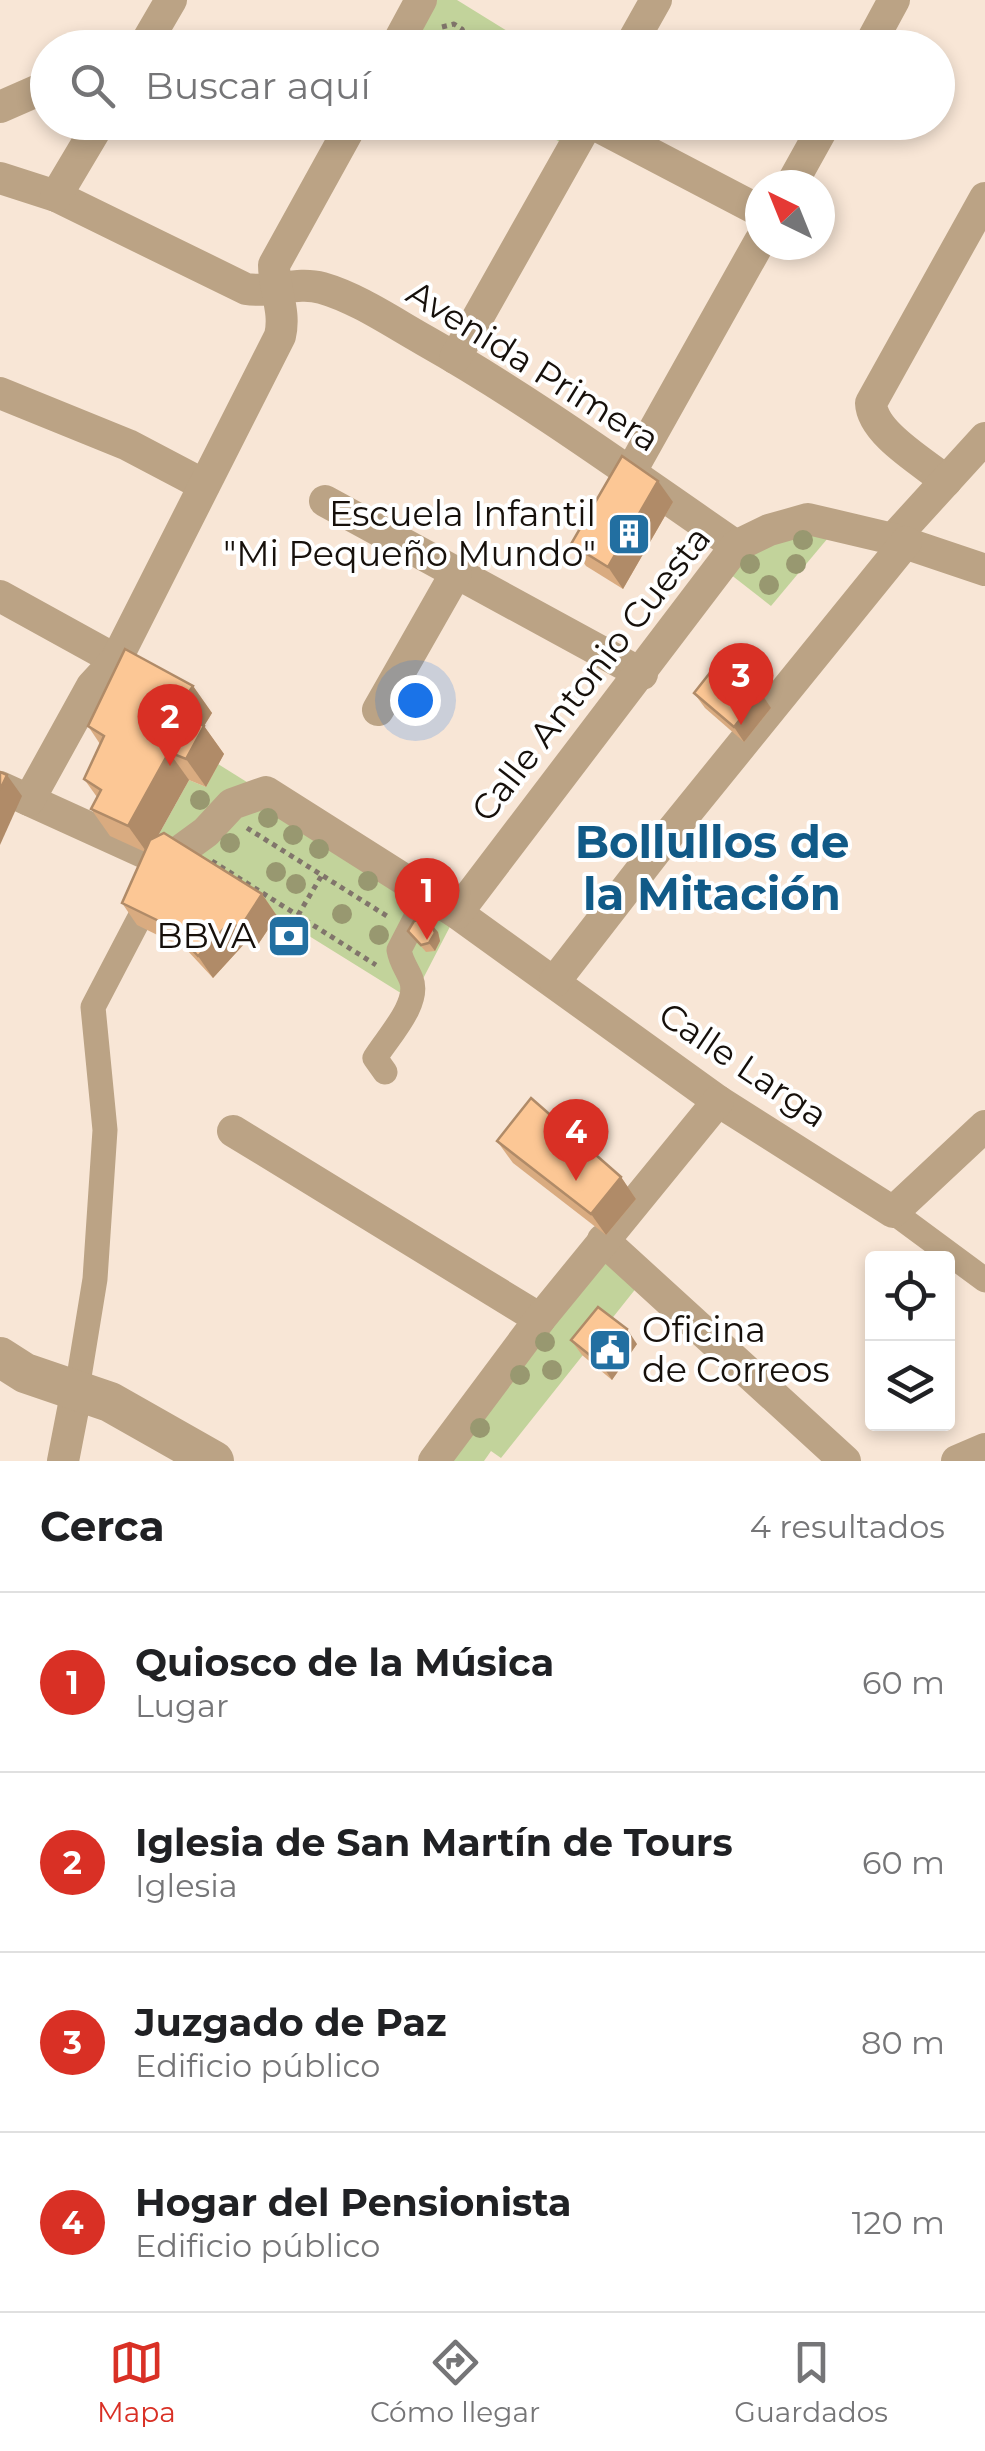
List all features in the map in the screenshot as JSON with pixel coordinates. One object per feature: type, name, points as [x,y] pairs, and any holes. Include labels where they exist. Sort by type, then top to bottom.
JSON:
[{"type":"street","points":[[151,30],[171,0]]},
{"type":"street","points":[[405,30],[422,0]]},
{"type":"street","points":[[639,30],[656,0]]},
{"type":"street","points":[[878,30],[894,0]]},
{"type":"street","points":[[0,107],[30,94]]},
{"type":"street","points":[[56,196],[89,140]]},
{"type":"street","points":[[177,854],[15,793],[92,686],[116,660],[280,336],[283,310],[274,265],[342,140]]},
{"type":"street","points":[[456,358],[579,140]]},
{"type":"street","points":[[624,140],[745,203]]},
{"type":"street","points":[[799,170],[816,140]]},
{"type":"street","name":"Avenida Primera","points":[[0,178],[56,196],[234,284],[259,291],[308,285],[325,289],[456,358],[736,546]]},
{"type":"street","points":[[946,481],[881,428],[872,416],[871,402],[985,198]]},
{"type":"street","points":[[630,473],[749,260]]},
{"type":"street","points":[[0,392],[128,446],[204,485]]},
{"type":"street","points":[[555,981],[946,481],[985,438]]},
{"type":"street","points":[[325,501],[642,674]]},
{"type":"street","name":"Calle Antonio Cuesta","points":[[457,913],[736,546],[769,530],[808,520],[900,540],[985,570]]},
{"type":"street","points":[[378,710],[456,573]]},
{"type":"street","points":[[0,596],[116,660]]},
{"type":"street","name":"Calle Larga","points":[[223,813],[232,804],[266,792],[457,913],[718,1101],[893,1212],[985,1280]]},
{"type":"street","points":[[63,1461],[94,1279],[105,1130],[92,1007],[177,854],[223,813]]},
{"type":"street","points":[[385,1072],[375,1058],[412,1000],[412,988],[398,950],[428,894]]},
{"type":"street","points":[[434,1461],[602,1240],[718,1101]]},
{"type":"street","points":[[893,1212],[985,1126]]},
{"type":"street","points":[[232,1131],[540,1319]]},
{"type":"street","points":[[602,1240],[845,1461]]},
{"type":"street","points":[[0,1358],[25,1373],[110,1402],[214,1461]]},
{"type":"street","points":[[957,1461],[985,1449]]},
{"type":"path","points":[[223,813],[409,930]]},
{"type":"path","points":[[298,916],[342,840]]},
{"type":"path","points":[[177,854],[298,916],[412,988]]},
{"type":"green space","points":[[421,0],[457,0],[506,30],[405,30]]},
{"type":"green space","points":[[556,140],[577,140],[572,148]]},
{"type":"green space","points":[[838,526],[771,606],[721,567],[736,546]]},
{"type":"green space","points":[[218,764],[457,913],[412,1000],[179,855],[148,854],[189,780],[206,787]]},
{"type":"green space","points":[[603,1240],[645,1277],[501,1458],[491,1451],[484,1461],[436,1461]]},
{"type":"building","points":[[622,456],[658,481],[608,567],[571,544]]},
{"type":"building","points":[[125,649],[193,686],[176,711],[204,726],[186,759],[169,752],[128,826],[91,809],[101,790],[84,779],[104,736],[88,726]]},
{"type":"building","points":[[720,660],[761,693],[734,727],[694,693]]},
{"type":"building","points":[[0,772],[7,775],[0,790]]},
{"type":"building","points":[[164,833],[262,894],[240,928],[230,922],[198,956],[171,927],[122,903],[150,840]]},
{"type":"building","points":[[424,919],[435,933],[429,943],[421,945],[408,931],[414,921]]},
{"type":"building","points":[[531,1098],[621,1177],[591,1214],[497,1141]]},
{"type":"building","points":[[598,1307],[627,1329],[602,1365],[571,1340]]},
{"type":"place","name":"Escuela Infantil \"Mi Pequeño Mundo\"","points":[[629,534]]},
{"type":"place","name":"Juzgado de Paz","points":[[741,725]]},
{"type":"place","name":"Iglesia de San Martín de Tours","points":[[170,766]]},
{"type":"place","name":"BBVA","points":[[289,936]]},
{"type":"place","name":"Quiosco de la Música","points":[[427,940]]},
{"type":"place","name":"Hogar del Pensionista","points":[[576,1181]]},
{"type":"place","name":"Oficina de Correos","points":[[610,1350]]},
{"type":"district","name":"Bollullos de la Mitación","points":[[712,868]]}]
